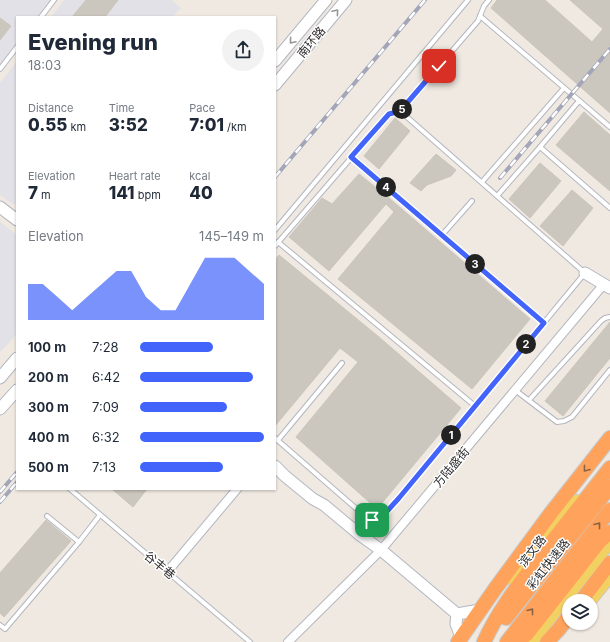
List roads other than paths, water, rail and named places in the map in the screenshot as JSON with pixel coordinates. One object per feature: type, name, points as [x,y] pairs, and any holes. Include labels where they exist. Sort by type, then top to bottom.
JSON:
[{"type":"highway","points":[[460,640],[480,610],[551,513],[610,438]]},
{"type":"highway","points":[[484,642],[491,626],[512,594],[556,535],[610,468]]},
{"type":"highway","name":"彩虹快速路","points":[[487,642],[610,487]]},
{"type":"highway","name":"彩虹快速路","points":[[507,642],[610,510]]},
{"type":"highway","points":[[516,642],[527,634],[600,541],[610,532]]},
{"type":"highway","points":[[587,594],[610,567]]},
{"type":"highway","points":[[547,642],[562,626]]},
{"type":"main road","name":"滨文路","points":[[460,640],[547,532],[610,468]]},
{"type":"main road","points":[[531,642],[610,542]]},
{"type":"main road","points":[[594,594],[610,567]]},
{"type":"main road","points":[[557,642],[566,630]]},
{"type":"street","name":"南环路","points":[[276,60],[326,0]]},
{"type":"street","name":"南环路","points":[[276,84],[346,0]]},
{"type":"street","points":[[0,207],[16,219]]},
{"type":"street","points":[[586,273],[607,286]]},
{"type":"street","name":"方陆盛街","points":[[288,642],[381,550],[516,390],[607,286]]},
{"type":"street","points":[[0,378],[16,359]]},
{"type":"street","points":[[0,409],[16,391]]},
{"type":"street","points":[[276,467],[313,499],[324,504],[360,535],[381,550],[457,614],[480,610]]},
{"type":"street","points":[[168,572],[236,490]]},
{"type":"street","points":[[457,614],[456,624],[460,640]]},
{"type":"lane","points":[[42,16],[54,0]]},
{"type":"lane","points":[[276,229],[468,0]]},
{"type":"lane","points":[[276,245],[389,114],[400,111],[478,21],[484,6],[489,0]]},
{"type":"lane","points":[[480,16],[610,127]]},
{"type":"lane","points":[[0,69],[16,48]]},
{"type":"lane","points":[[482,182],[564,88]]},
{"type":"lane","points":[[497,196],[579,101]]},
{"type":"lane","points":[[342,362],[277,439],[359,511],[372,520],[380,519],[586,273],[400,111]]},
{"type":"lane","points":[[540,147],[610,208]]},
{"type":"lane","points":[[351,157],[544,323]]},
{"type":"lane","points":[[442,235],[472,201]]},
{"type":"lane","points":[[278,242],[475,406]]},
{"type":"lane","points":[[529,400],[601,322],[605,318],[610,317]]},
{"type":"lane","points":[[516,390],[557,422],[564,421],[572,417],[610,370]]},
{"type":"lane","name":"谷丰巷","points":[[71,490],[250,642]]},
{"type":"lane","points":[[0,625],[5,629],[100,515]]},
{"type":"lane","points":[[47,516],[79,542]]},
{"type":"railway","points":[[276,176],[425,0]]},
{"type":"railway","points":[[500,178],[610,49]]},
{"type":"railway","points":[[0,492],[16,473]]},
{"type":"railway","points":[[0,502],[16,483]]}]
